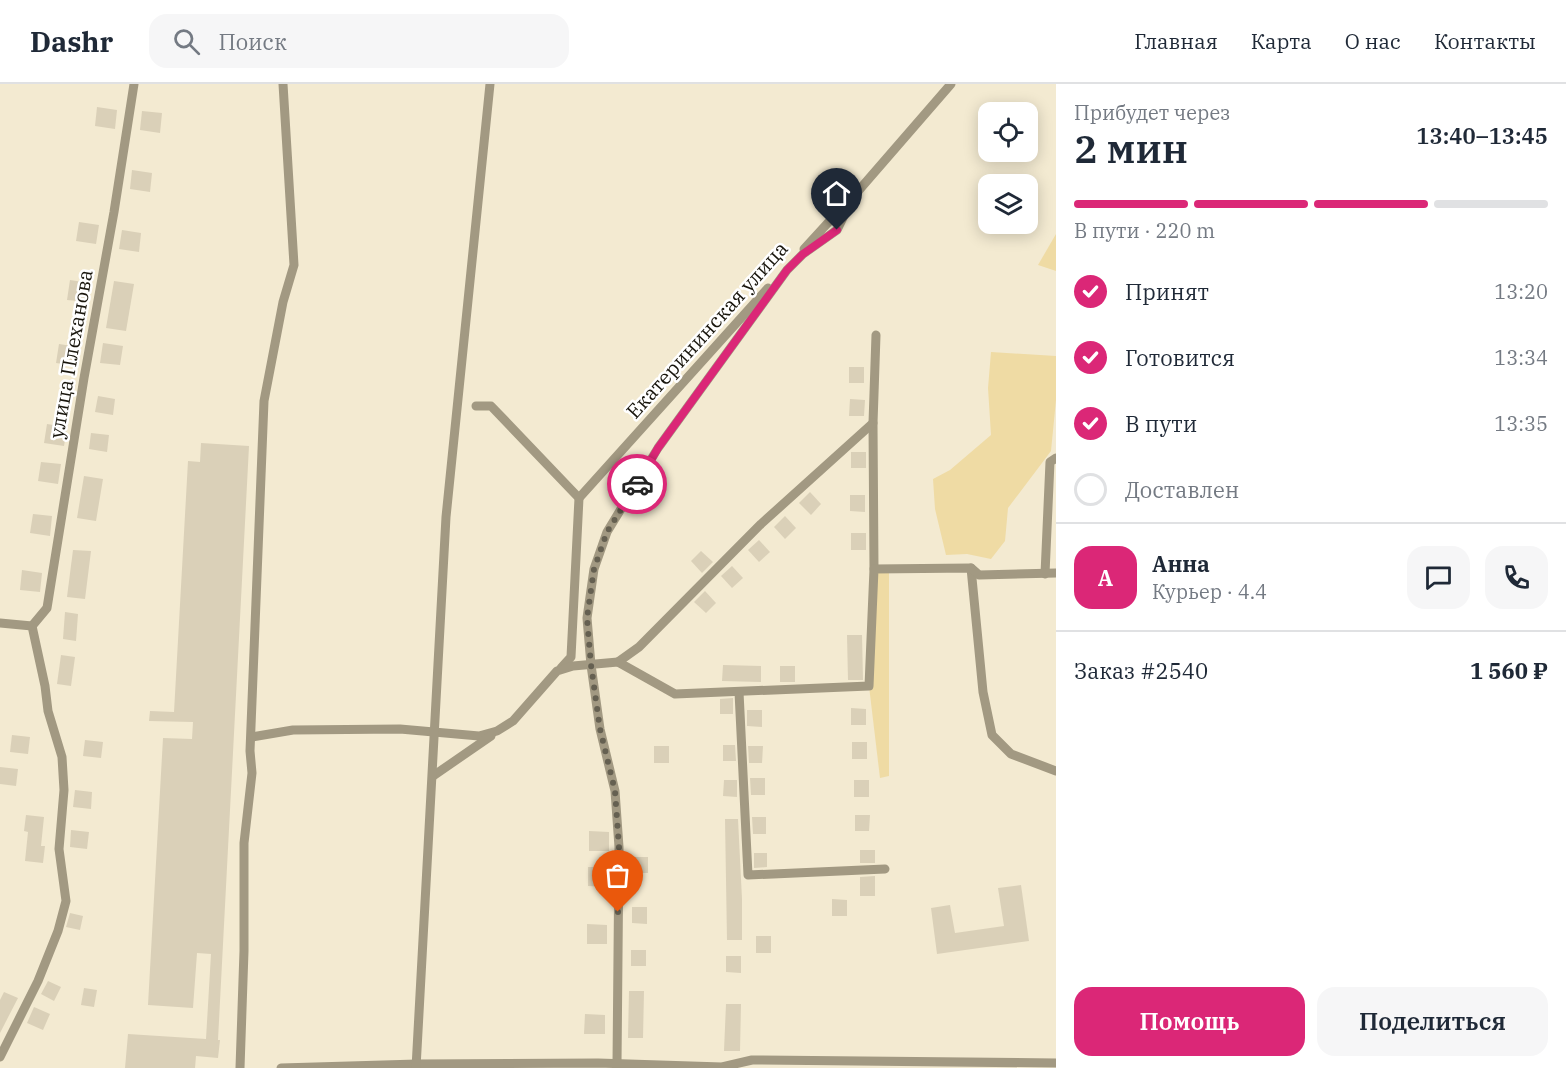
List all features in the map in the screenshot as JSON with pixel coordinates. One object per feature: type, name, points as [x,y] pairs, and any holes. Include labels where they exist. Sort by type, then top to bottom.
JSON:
[{"type":"street","name":"улица Плеханова","points":[[32,626],[47,608],[134,84]]},
{"type":"street","points":[[240,1068],[244,951],[244,843],[252,774],[250,751],[264,401],[283,302],[294,265],[283,84]]},
{"type":"street","points":[[416,1066],[446,517],[490,84]]},
{"type":"street","name":"Екатерининская улица","points":[[579,498],[952,84]]},
{"type":"street","name":"Екатерининская улица","points":[[617,1064],[619,847],[615,791],[600,729],[591,665],[587,618],[594,569],[607,532],[658,448],[787,270],[803,254],[837,230],[853,197],[952,84]]},
{"type":"street","points":[[618,662],[675,694],[869,686],[874,569],[873,423],[876,335]]},
{"type":"street","points":[[433,776],[513,721],[571,657],[579,498],[491,406],[476,406]]},
{"type":"street","points":[[252,736],[293,730],[400,729],[435,734],[479,736],[497,731],[513,721],[557,671],[573,666],[618,662],[639,647],[761,524],[873,423]]},
{"type":"street","points":[[1045,574],[1050,462],[1056,458]]},
{"type":"street","points":[[874,569],[971,568],[980,575],[1056,573]]},
{"type":"street","points":[[971,568],[983,692],[992,735],[1011,754],[1056,771]]},
{"type":"street","points":[[0,623],[32,626],[48,711],[62,757],[64,790],[59,849],[66,901],[58,931],[38,981],[0,1057]]},
{"type":"street","points":[[739,692],[748,875],[885,869]]},
{"type":"street","points":[[280,1068],[617,1064],[722,1068],[752,1060],[1056,1063]]},
{"type":"shaded area","points":[[1056,234],[1056,271],[1038,265]]},
{"type":"shaded area","points":[[991,352],[1056,356],[1056,400],[1051,451],[1008,508],[1005,541],[991,559],[967,554],[946,555],[935,509],[933,479],[950,470],[991,435],[988,388]]},
{"type":"shaded area","points":[[889,572],[889,776],[880,778],[869,686],[877,573]]},
{"type":"building","points":[[97,107],[117,110],[115,129],[95,126]]},
{"type":"building","points":[[142,111],[162,113],[160,133],[140,130]]},
{"type":"building","points":[[132,170],[152,173],[150,192],[130,189]]},
{"type":"building","points":[[79,222],[99,225],[96,244],[76,241]]},
{"type":"building","points":[[122,230],[141,233],[139,252],[119,249]]},
{"type":"building","points":[[70,280],[90,283],[87,302],[67,300]]},
{"type":"building","points":[[114,281],[134,284],[126,331],[106,328]]},
{"type":"building","points":[[103,343],[123,346],[120,365],[100,363]]},
{"type":"building","points":[[59,344],[78,347],[76,366],[56,363]]},
{"type":"building","points":[[849,367],[864,367],[864,383],[849,383]]},
{"type":"building","points":[[98,396],[115,399],[113,415],[95,412]]},
{"type":"building","points":[[850,399],[865,400],[864,416],[849,416]]},
{"type":"building","points":[[47,424],[67,427],[64,446],[44,443]]},
{"type":"building","points":[[91,433],[109,435],[107,452],[89,449]]},
{"type":"building","points":[[201,443],[249,446],[218,1058],[196,1056],[195,1068],[125,1068],[128,1034],[206,1039],[211,954],[197,953],[193,1008],[148,1005],[163,738],[192,739],[193,722],[149,721],[150,711],[174,712],[188,461],[200,462]]},
{"type":"building","points":[[851,452],[866,452],[866,468],[851,468]]},
{"type":"building","points":[[41,462],[61,464],[58,484],[38,481]]},
{"type":"building","points":[[84,476],[103,479],[96,521],[77,518]]},
{"type":"building","points":[[810,492],[821,504],[811,515],[799,503]]},
{"type":"building","points":[[850,495],[865,495],[865,512],[850,511]]},
{"type":"building","points":[[33,514],[52,516],[50,536],[30,533]]},
{"type":"building","points":[[785,516],[796,528],[785,539],[774,527]]},
{"type":"building","points":[[851,533],[866,533],[866,550],[851,550]]},
{"type":"building","points":[[759,540],[770,552],[759,562],[748,550]]},
{"type":"building","points":[[73,550],[91,551],[85,599],[67,597]]},
{"type":"building","points":[[701,551],[713,562],[702,573],[691,561]]},
{"type":"building","points":[[732,566],[743,578],[732,588],[721,576]]},
{"type":"building","points":[[22,570],[42,573],[40,592],[20,590]]},
{"type":"building","points":[[705,591],[716,603],[706,613],[694,602]]},
{"type":"building","points":[[65,612],[78,614],[76,641],[63,639]]},
{"type":"building","points":[[847,635],[862,635],[863,680],[848,680]]},
{"type":"building","points":[[61,655],[75,657],[71,686],[57,684]]},
{"type":"building","points":[[723,665],[761,666],[761,682],[722,681]]},
{"type":"building","points":[[780,666],[795,666],[795,682],[780,682]]},
{"type":"building","points":[[733,698],[733,714],[720,714],[720,699]]},
{"type":"building","points":[[851,708],[866,709],[866,725],[851,725]]},
{"type":"building","points":[[747,710],[762,710],[762,727],[747,726]]},
{"type":"building","points":[[12,735],[30,737],[28,754],[10,752]]},
{"type":"building","points":[[85,740],[103,742],[101,758],[83,756]]},
{"type":"building","points":[[852,742],[867,742],[867,759],[852,759]]},
{"type":"building","points":[[723,745],[735,745],[736,761],[723,761]]},
{"type":"building","points":[[654,746],[669,746],[669,763],[654,763]]},
{"type":"building","points":[[748,746],[763,746],[762,763],[749,763]]},
{"type":"building","points":[[0,767],[18,769],[16,786],[0,784]]},
{"type":"building","points":[[750,778],[765,778],[765,795],[751,795]]},
{"type":"building","points":[[724,780],[737,780],[737,797],[723,796]]},
{"type":"building","points":[[854,780],[869,780],[869,797],[854,797]]},
{"type":"building","points":[[75,790],[92,792],[91,809],[73,807]]},
{"type":"building","points":[[26,815],[44,817],[41,846],[45,846],[43,863],[25,861],[28,832],[24,831]]},
{"type":"building","points":[[855,815],[870,815],[869,831],[855,831]]},
{"type":"building","points":[[752,817],[766,817],[766,834],[753,834]]},
{"type":"building","points":[[725,819],[738,819],[742,940],[727,940]]},
{"type":"building","points":[[71,830],[89,832],[87,849],[70,847]]},
{"type":"building","points":[[589,831],[609,832],[609,851],[589,851]]},
{"type":"building","points":[[860,850],[875,850],[875,863],[860,863]]},
{"type":"building","points":[[754,853],[767,853],[767,867],[754,868]]},
{"type":"building","points":[[633,857],[648,857],[648,873],[633,873]]},
{"type":"building","points":[[588,867],[608,867],[608,887],[588,886]]},
{"type":"building","points":[[875,876],[875,896],[860,896],[860,877]]},
{"type":"building","points":[[1021,885],[1029,941],[937,954],[931,908],[950,905],[955,933],[1004,926],[998,888]]},
{"type":"building","points":[[832,899],[847,900],[847,916],[832,916]]},
{"type":"building","points":[[632,907],[647,907],[647,924],[632,923]]},
{"type":"building","points":[[70,913],[83,916],[80,930],[66,927]]},
{"type":"building","points":[[587,924],[607,925],[607,944],[587,944]]},
{"type":"building","points":[[756,936],[771,936],[771,953],[756,953]]},
{"type":"building","points":[[631,950],[646,950],[646,966],[631,966]]},
{"type":"building","points":[[726,956],[741,956],[741,973],[726,972]]},
{"type":"building","points":[[48,981],[61,987],[54,1001],[41,994]]},
{"type":"building","points":[[84,988],[97,990],[94,1007],[81,1005]]},
{"type":"building","points":[[629,991],[644,991],[643,1038],[628,1038]]},
{"type":"building","points":[[4,992],[18,998],[0,1033],[0,1000]]},
{"type":"building","points":[[726,1004],[741,1004],[740,1051],[724,1051]]},
{"type":"building","points":[[34,1007],[50,1014],[43,1030],[27,1023]]},
{"type":"building","points":[[585,1014],[605,1015],[605,1034],[584,1034]]},
{"type":"way so far","points":[[618,912],[619,847],[615,791],[600,729],[587,618],[594,569],[607,532],[637,484]]},
{"type":"route","points":[[637,484],[658,448],[787,270],[803,254],[837,230]]}]
